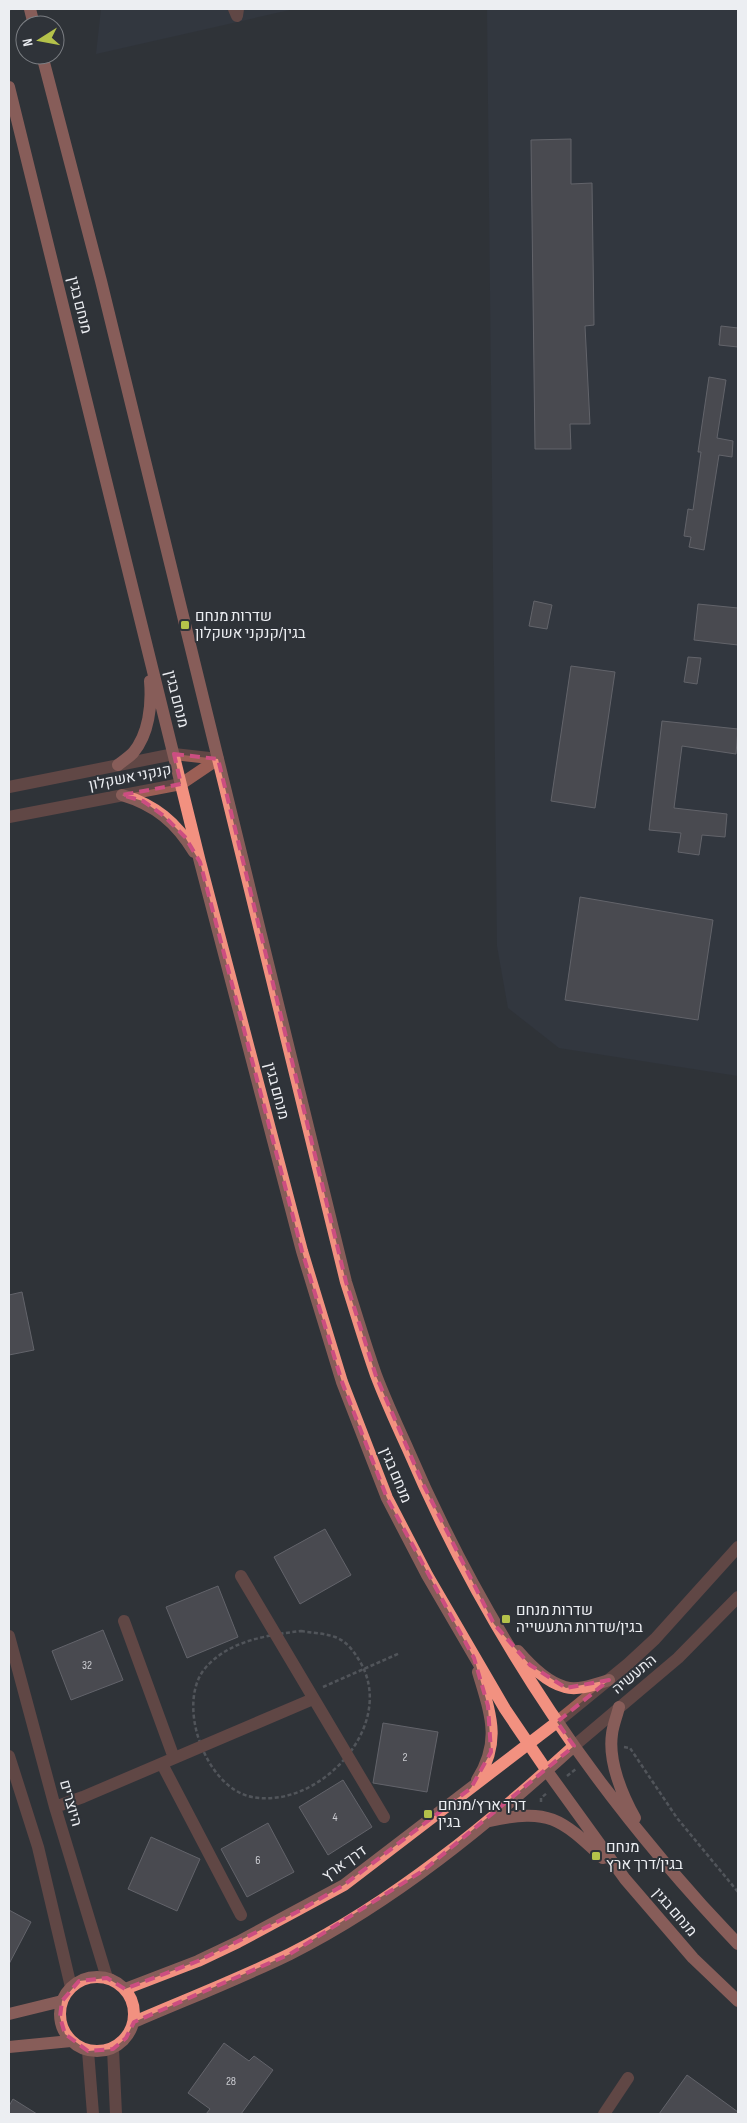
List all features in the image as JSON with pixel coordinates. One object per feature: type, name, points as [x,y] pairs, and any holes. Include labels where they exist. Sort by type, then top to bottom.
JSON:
[{"type":"main road","name":"מנחם בגין","points":[[45,65],[101,281],[346,1282],[376,1376],[422,1484],[494,1624],[557,1722],[585,1761],[655,1852],[697,1901],[738,1944]]},
{"type":"main road","name":"מנחם בגין","points":[[9,87],[200,862],[302,1252],[342,1382],[387,1498],[427,1575],[474,1658],[527,1743],[625,1879],[693,1958],[738,2000]]},
{"type":"main road","points":[[118,765],[133,753],[143,737],[149,714],[151,690],[149,654]]},
{"type":"main road","points":[[122,795],[143,801],[164,816],[185,837],[200,862]]},
{"type":"main road","points":[[494,1624],[530,1665],[548,1679],[566,1688],[609,1680]]},
{"type":"main road","points":[[471,1788],[485,1766],[490,1752],[492,1732],[488,1706],[474,1658]]},
{"type":"main road","points":[[619,1707],[611,1735],[614,1760],[629,1806],[655,1852]]},
{"type":"main road","name":"דרך ארץ","points":[[125,1989],[198,1961],[344,1886],[527,1743],[557,1722]]},
{"type":"main road","name":"התעשיה","points":[[547,1771],[574,1746]]},
{"type":"main road","points":[[134,2022],[290,1954],[361,1913],[424,1870],[488,1821],[547,1771]]},
{"type":"main road","points":[[488,1821],[515,1815],[536,1814],[558,1821],[578,1834],[625,1879]]},
{"type":"main road","points":[[88,1978],[107,1978],[125,1989],[133,2005],[134,2022],[126,2038],[113,2048],[105,2051],[88,2051],[71,2041],[62,2026],[60,2009],[62,2001],[71,1988],[88,1978]]},
{"type":"main road","points":[[9,2014],[62,2001]]},
{"type":"main road","points":[[9,2047],[71,2041]]},
{"type":"street","name":"קנקני אשקלון","points":[[9,787],[174,754],[218,759]]},
{"type":"street","name":"קנקני אשקלון","points":[[9,817],[181,784],[218,759]]},
{"type":"street","name":"התעשיה","points":[[557,1722],[609,1680],[655,1639],[738,1547]]},
{"type":"street","points":[[241,1576],[384,1817]]},
{"type":"street","name":"התעשיה","points":[[574,1746],[678,1658],[738,1597]]},
{"type":"street","points":[[124,1621],[168,1761],[241,1915]]},
{"type":"street","name":"היוצרים","points":[[9,1636],[54,1807],[107,1978]]},
{"type":"street","points":[[54,1807],[83,1797],[168,1761],[312,1696]]},
{"type":"street","points":[[9,1756],[38,1847],[71,1988]]},
{"type":"street","points":[[113,2048],[116,2114]]},
{"type":"street","points":[[88,2051],[93,2114]]},
{"type":"street","points":[[604,2114],[628,2078]]},
{"type":"path","points":[[312,1696],[400,1653]]},
{"type":"path","points":[[630,1748],[677,1818],[738,1892]]},
{"type":"path","points":[[541,1798],[585,1761]]},
{"type":"highlighted area","points":[[174,754],[218,759],[346,1282],[376,1376],[423,1484],[494,1624],[530,1665],[566,1688],[609,1680],[557,1722],[574,1746],[424,1870],[290,1954],[134,2022],[126,2038],[113,2049],[88,2051],[65,2034],[60,2017],[62,2001],[79,1981],[107,1978],[125,1989],[198,1961],[297,1912],[344,1885],[471,1788],[491,1752],[488,1706],[474,1658],[387,1498],[342,1382],[302,1251],[200,862],[185,837],[164,816],[143,801],[122,795],[181,784]]},
{"type":"shaded area","points":[[101,9],[294,9],[96,54]]},
{"type":"shaded area","points":[[487,9],[738,9],[738,1076],[559,1048],[508,1008],[497,946]]},
{"type":"building","points":[[571,139],[571,184],[592,183],[594,325],[585,326],[590,424],[570,424],[571,449],[535,449],[531,140]]},
{"type":"building","points":[[721,326],[738,328],[738,347],[719,345]]},
{"type":"building","points":[[709,377],[726,380],[717,438],[733,441],[732,457],[719,455],[704,550],[689,547],[691,537],[684,536],[688,509],[693,510],[701,452],[698,452]]},
{"type":"building","points":[[534,601],[552,605],[547,629],[529,626]]},
{"type":"building","points":[[698,604],[738,608],[738,645],[694,640]]},
{"type":"building","points":[[688,657],[701,658],[697,684],[684,682]]},
{"type":"building","points":[[571,666],[615,672],[595,808],[551,801]]},
{"type":"building","points":[[662,721],[738,729],[736,754],[682,746],[674,808],[727,814],[725,837],[702,835],[699,855],[678,852],[681,833],[649,830]]},
{"type":"building","points":[[580,897],[713,920],[698,1020],[565,1000]]},
{"type":"building","points":[[22,1292],[34,1350],[9,1355],[9,1295]]},
{"type":"building","points":[[325,1529],[351,1575],[300,1604],[274,1557]]},
{"type":"building","points":[[218,1586],[238,1637],[187,1658],[166,1607]]},
{"type":"building","points":[[103,1630],[123,1680],[71,1700],[52,1651]]},
{"type":"building","points":[[383,1723],[438,1732],[427,1792],[373,1783]]},
{"type":"building","points":[[343,1780],[372,1827],[328,1855],[299,1807]]},
{"type":"building","points":[[268,1823],[294,1872],[247,1897],[221,1849]]},
{"type":"building","points":[[151,1837],[200,1859],[177,1911],[128,1889]]},
{"type":"building","points":[[9,1910],[31,1922],[9,1964]]},
{"type":"building","points":[[224,2043],[249,2061],[254,2056],[273,2070],[241,2114],[206,2114],[210,2109],[188,2093]]},
{"type":"building","points":[[687,2075],[738,2112],[738,2114],[659,2114]]},
{"type":"building","points":[[13,2099],[37,2114],[9,2114],[9,2106]]},
{"type":"place","name":"שדרות מנחם בגין/קנקני אשקלון","points":[[185,625]]},
{"type":"place","name":"שדרות מנחם בגין/שדרות התעשייה","points":[[506,1619]]},
{"type":"place","name":"דרך ארץ/מנחם בגין","points":[[428,1814]]},
{"type":"place","name":"מנחם בגין/דרך ארץ","points":[[596,1856]]}]
